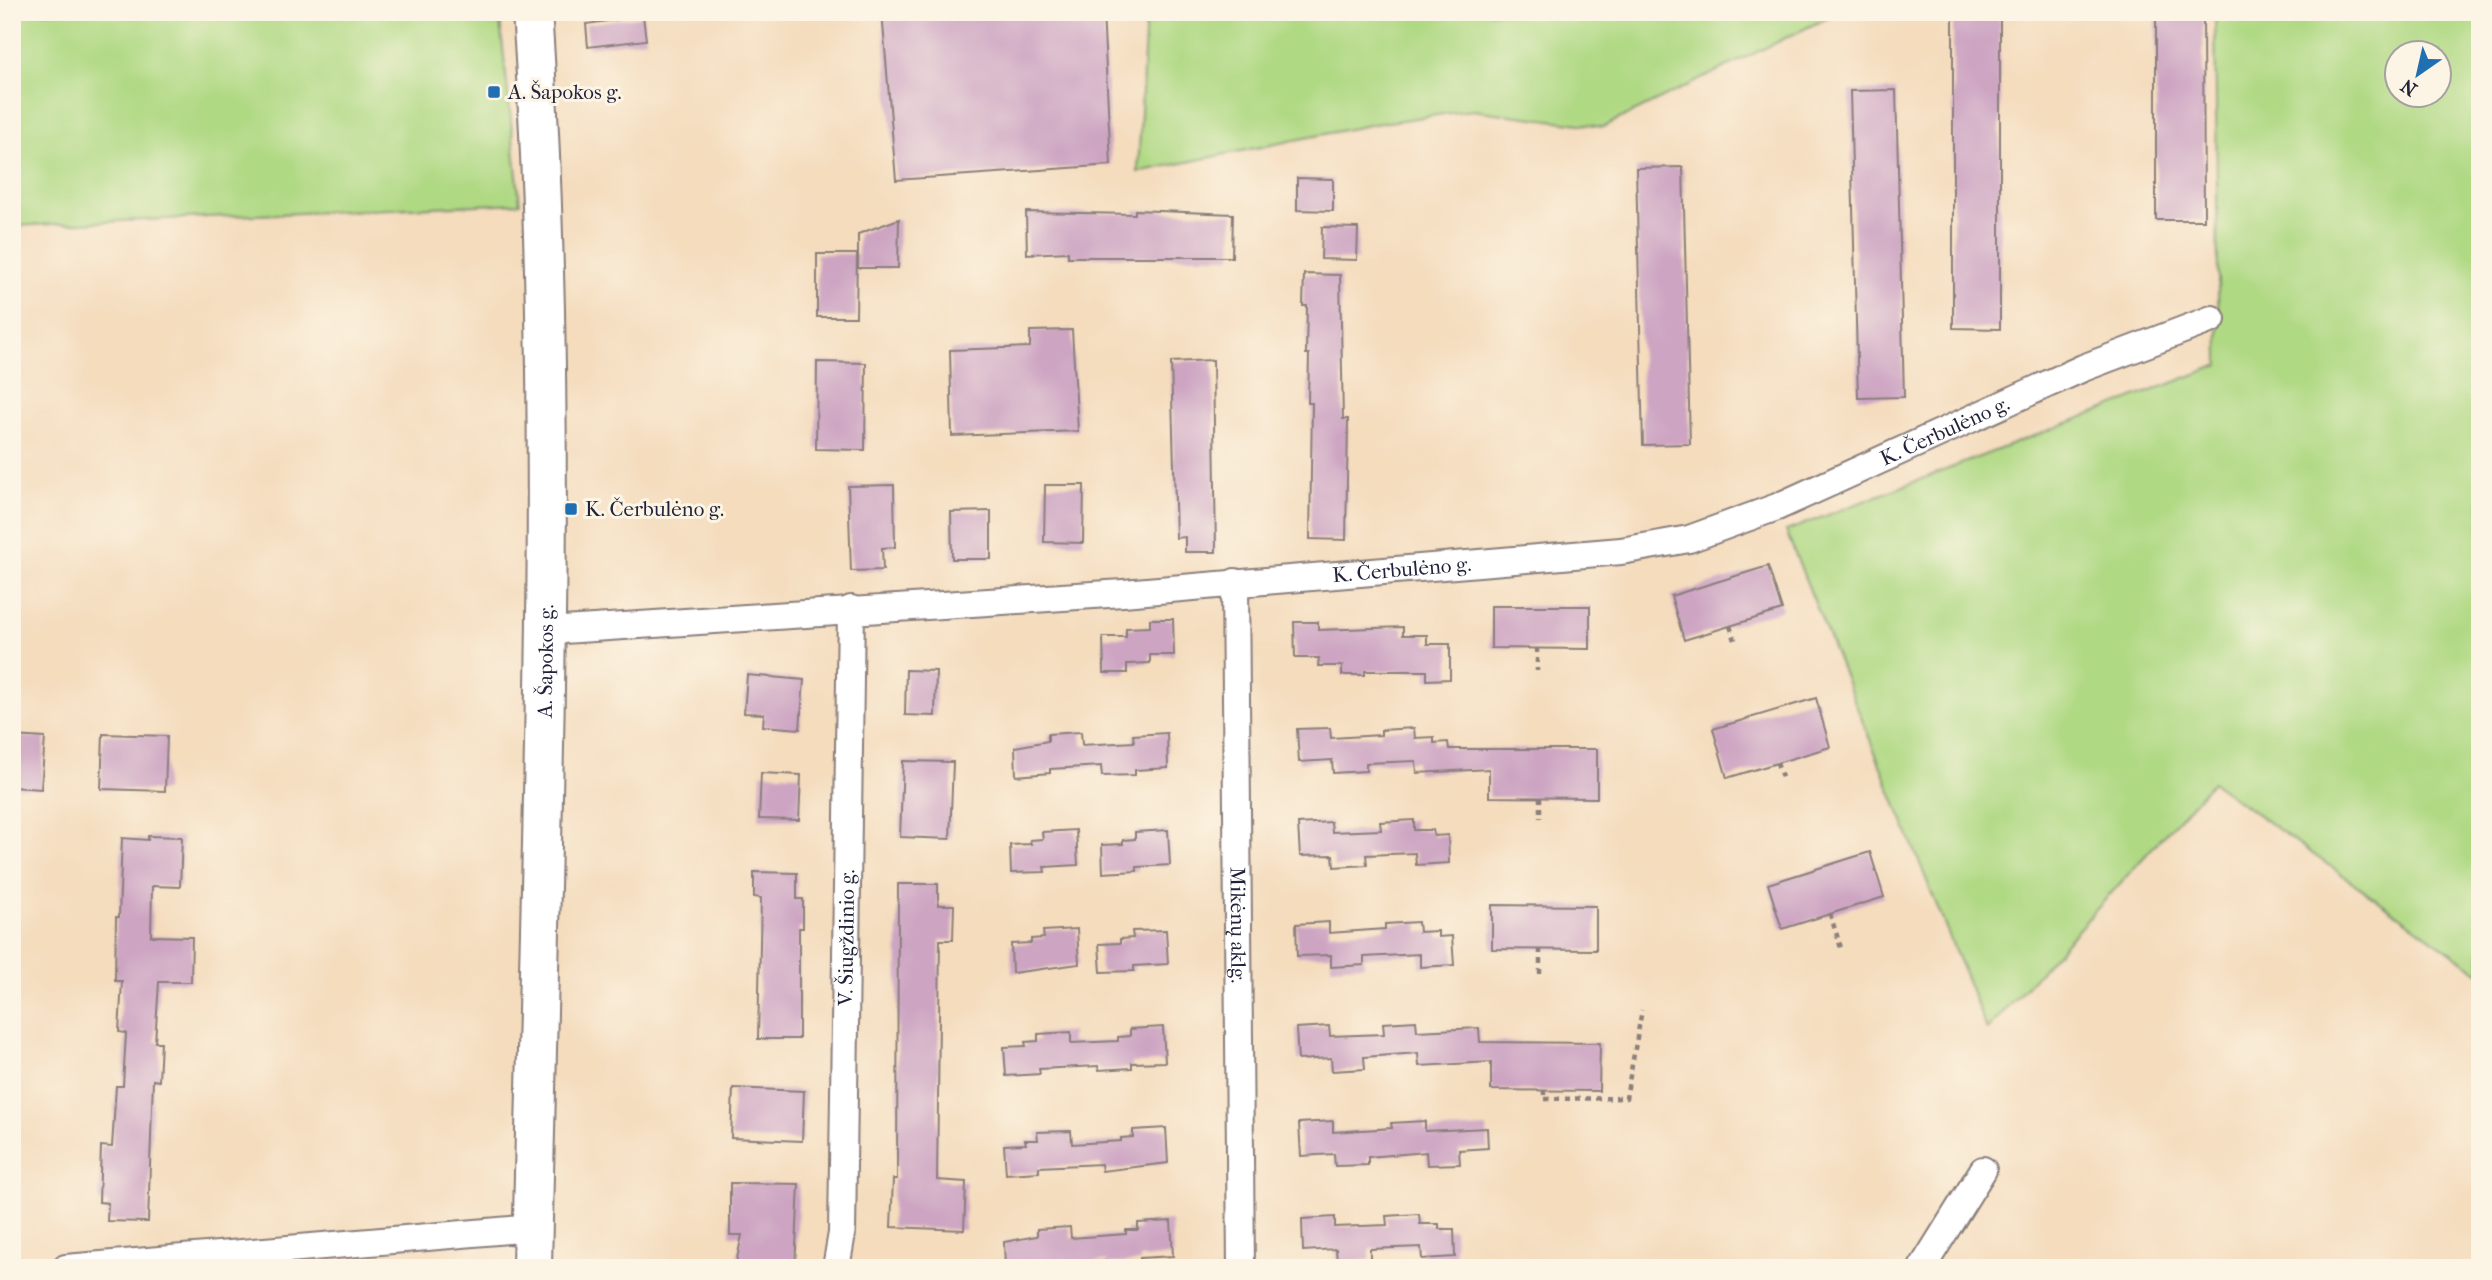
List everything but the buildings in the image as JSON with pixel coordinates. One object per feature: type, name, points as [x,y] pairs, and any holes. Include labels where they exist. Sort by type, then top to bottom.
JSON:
[{"type":"street","name":"A. Šapokos g.","points":[[532,12],[540,118],[547,368],[548,632],[532,1268]]},
{"type":"street","name":"K. Čerbulėno g.","points":[[548,632],[851,609],[1123,593],[1620,551],[1689,540],[1777,507],[2083,368],[2212,319]]},
{"type":"street","name":"Mikėnų aklg.","points":[[1235,582],[1241,1268]]},
{"type":"street","name":"V. Šiugždinio g.","points":[[836,1268],[842,1233],[851,609]]},
{"type":"street","points":[[1922,1268],[1983,1170]]},
{"type":"street","points":[[66,1268],[533,1228]]},
{"type":"path","points":[[1730,626],[1735,640]]},
{"type":"path","points":[[1537,648],[1537,671]]},
{"type":"path","points":[[1777,763],[1783,780]]},
{"type":"path","points":[[1540,797],[1540,818]]},
{"type":"path","points":[[1830,914],[1841,948]]},
{"type":"path","points":[[1540,949],[1540,976]]},
{"type":"path","points":[[1544,1090],[1544,1099],[1626,1098],[1642,1010]]},
{"type":"green space","points":[[12,12],[499,12],[520,203],[12,226]]},
{"type":"green space","points":[[1146,12],[1839,12],[1603,127],[1472,110],[1374,124],[1138,172]]},
{"type":"green space","points":[[2215,12],[2480,12],[2480,973],[2212,782],[1987,1030],[1786,531],[2219,365]]},
{"type":"place","name":"A. Šapokos g.","points":[[494,92]]},
{"type":"place","name":"K. Čerbulėno g.","points":[[571,509]]}]
